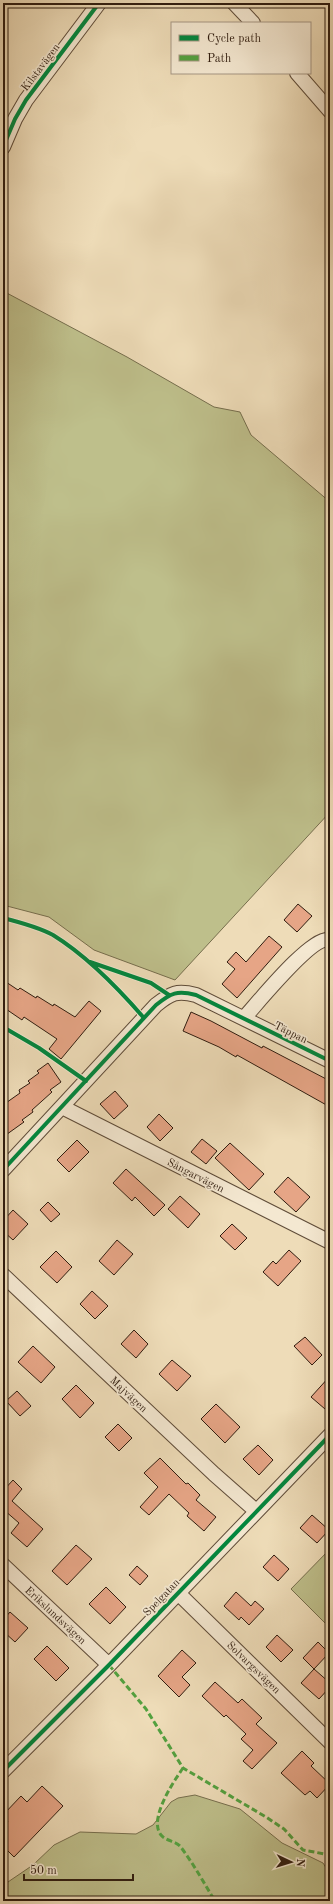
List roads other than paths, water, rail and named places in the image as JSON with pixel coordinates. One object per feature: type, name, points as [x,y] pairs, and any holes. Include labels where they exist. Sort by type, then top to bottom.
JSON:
[{"type":"street","name":"Kilstavägen","points":[[3,147],[15,119],[26,100],[99,3]]},
{"type":"street","points":[[234,3],[252,22]]},
{"type":"street","points":[[298,74],[330,111]]},
{"type":"street","points":[[244,1018],[301,955],[316,943],[327,939],[330,940]]},
{"type":"street","name":"Täppan","points":[[3,1170],[156,1005],[169,995],[182,992],[196,995],[330,1061]]},
{"type":"street","name":"Sångarvägen","points":[[62,1107],[330,1242]]},
{"type":"street","name":"Majvägen","points":[[3,1275],[214,1474],[256,1511]]},
{"type":"street","name":"Spelgatan","points":[[3,1771],[109,1665],[330,1435]]},
{"type":"street","name":"Erikslundsvägen","points":[[3,1565],[109,1665]]},
{"type":"street","name":"Solvargsvägen","points":[[178,1592],[330,1742]]}]
